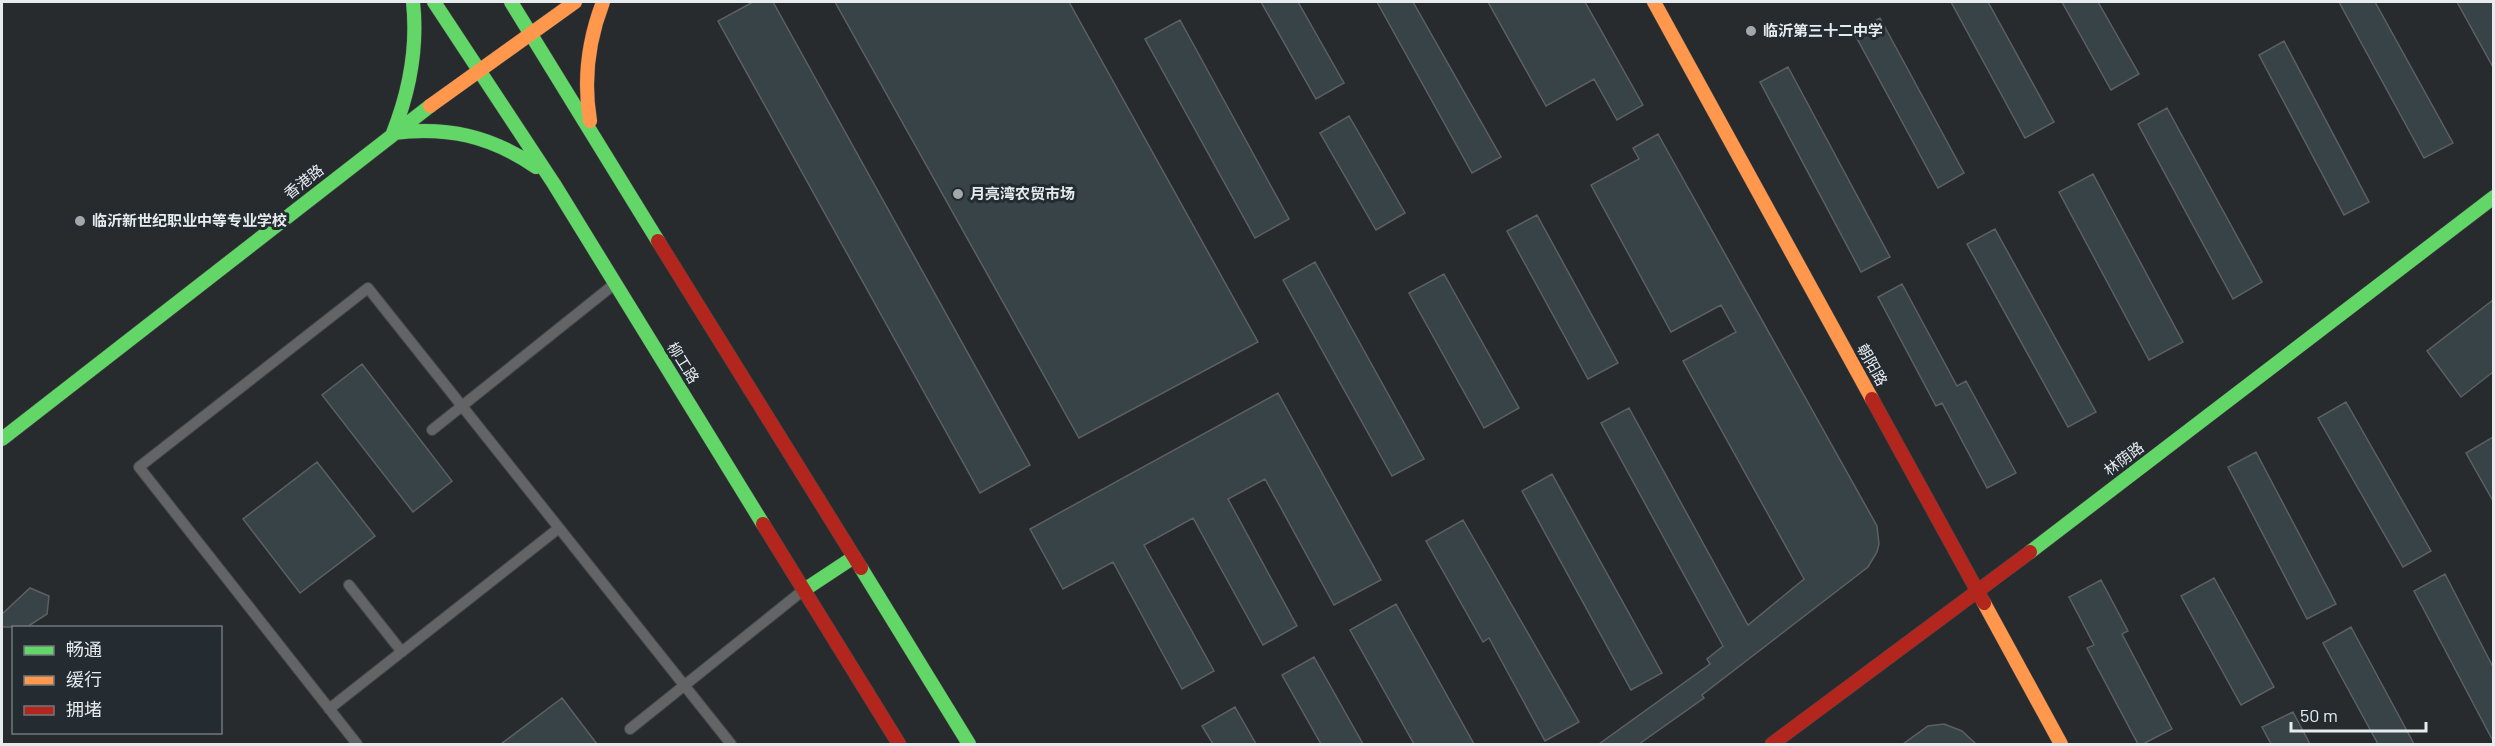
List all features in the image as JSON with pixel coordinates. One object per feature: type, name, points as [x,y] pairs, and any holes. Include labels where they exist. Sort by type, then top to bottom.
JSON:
[{"type":"main road","points":[[413,2],[416,27],[413,70],[405,103],[393,134],[437,129],[481,136],[521,155],[554,184]]},
{"type":"main road","name":"柳工路","points":[[434,2],[554,184],[899,744]]},
{"type":"main road","points":[[511,2],[969,744]]},
{"type":"main road","name":"香港路","points":[[2,439],[393,134],[575,2]]},
{"type":"main road","points":[[592,131],[586,94],[587,57],[603,2]]},
{"type":"main road","name":"朝阳路","points":[[1654,2],[2061,744]]},
{"type":"main road","name":"林荫路","points":[[1772,744],[1978,592],[2493,197]]},
{"type":"main road","points":[[804,590],[854,557]]},
{"type":"lane","points":[[432,430],[615,284]]},
{"type":"lane","points":[[357,744],[139,467],[368,288],[731,744]]},
{"type":"lane","points":[[329,709],[559,528]]},
{"type":"lane","points":[[349,585],[402,652]]},
{"type":"lane","points":[[630,729],[804,590]]},
{"type":"building","points":[[753,2],[773,2],[1030,465],[980,493],[718,21]]},
{"type":"building","points":[[835,2],[1069,2],[1258,342],[1079,438]]},
{"type":"building","points":[[1261,2],[1298,2],[1344,83],[1316,99]]},
{"type":"building","points":[[1377,2],[1413,2],[1501,157],[1472,173]]},
{"type":"building","points":[[1488,2],[1585,2],[1643,105],[1617,120],[1594,79],[1546,106]]},
{"type":"building","points":[[1951,2],[1988,2],[2054,122],[2025,138]]},
{"type":"building","points":[[2062,2],[2098,2],[2139,74],[2111,90]]},
{"type":"building","points":[[2339,2],[2375,2],[2453,143],[2424,158]]},
{"type":"building","points":[[2457,2],[2493,2],[2493,67]]},
{"type":"building","points":[[1880,18],[1964,173],[1938,188],[1854,33]]},
{"type":"building","points":[[1180,20],[1289,219],[1255,238],[1145,39]]},
{"type":"building","points":[[2284,41],[2369,202],[2344,215],[2259,55]]},
{"type":"building","points":[[1788,67],[1890,257],[1861,272],[1760,82]]},
{"type":"building","points":[[2167,108],[2262,282],[2233,299],[2138,124]]},
{"type":"building","points":[[1349,116],[1405,213],[1376,230],[1320,133]]},
{"type":"building","points":[[1658,134],[1877,526],[1879,544],[1868,567],[1702,695],[1704,698],[1639,744],[1599,744],[1710,664],[1707,659],[1723,646],[1601,423],[1629,408],[1748,625],[1804,579],[1683,361],[1736,332],[1721,305],[1671,332],[1591,185],[1639,159],[1633,148]]},
{"type":"building","points":[[2093,174],[2183,342],[2149,360],[2059,192]]},
{"type":"building","points":[[1537,215],[1618,363],[1588,379],[1507,231]]},
{"type":"building","points":[[1995,229],[2096,412],[2068,427],[1967,244]]},
{"type":"building","points":[[1315,262],[1424,459],[1392,476],[1283,280]]},
{"type":"building","points":[[1444,274],[1519,408],[1484,428],[1409,293]]},
{"type":"building","points":[[1902,284],[1957,386],[1966,381],[2016,473],[1987,488],[1942,403],[1936,406],[1878,297]]},
{"type":"building","points":[[2493,300],[2493,372],[2461,397],[2427,351]]},
{"type":"building","points":[[362,364],[452,481],[413,512],[322,395]]},
{"type":"building","points":[[1278,393],[1381,580],[1334,605],[1265,479],[1228,499],[1297,626],[1263,645],[1193,518],[1144,545],[1214,671],[1182,689],[1113,562],[1063,589],[1030,529]]},
{"type":"building","points":[[2346,402],[2431,551],[2403,567],[2318,418]]},
{"type":"building","points":[[2493,437],[2493,501],[2466,453]]},
{"type":"building","points":[[2256,452],[2336,604],[2307,619],[2228,467]]},
{"type":"building","points":[[317,462],[375,536],[300,593],[243,519]]},
{"type":"building","points":[[1552,474],[1662,673],[1631,690],[1522,491]]},
{"type":"building","points":[[1463,520],[1579,722],[1545,741],[1489,638],[1483,642],[1426,541]]},
{"type":"building","points":[[2445,574],[2493,667],[2493,741],[2414,591]]},
{"type":"building","points":[[2214,578],[2274,687],[2241,705],[2181,596]]},
{"type":"building","points":[[2101,580],[2128,631],[2122,634],[2172,729],[2143,744],[2138,744],[2087,648],[2094,645],[2069,597]]},
{"type":"building","points":[[30,588],[49,596],[47,614],[29,626],[2,627],[2,614]]},
{"type":"building","points":[[1396,604],[1474,744],[1414,744],[1350,630]]},
{"type":"building","points":[[2351,627],[2414,744],[2378,744],[2323,643]]},
{"type":"building","points":[[1314,657],[1363,744],[1321,744],[1282,675]]},
{"type":"building","points":[[562,698],[597,744],[501,744]]},
{"type":"building","points":[[1235,707],[1256,744],[1213,744],[1202,726]]},
{"type":"building","points":[[2293,712],[2310,744],[2271,744],[2262,727]]},
{"type":"building","points":[[1944,724],[1962,731],[1976,744],[1903,744],[1928,726]]},
{"type":"traffic: fast","points":[[393,133],[404,101],[411,69],[414,36],[413,2]]},
{"type":"traffic: fast","points":[[434,2],[554,184],[763,524]]},
{"type":"traffic: fast","points":[[511,2],[658,241]]},
{"type":"traffic: fast","points":[[2,439],[430,106]]},
{"type":"traffic: fast","points":[[393,133],[432,131],[468,136],[502,148],[536,167]]},
{"type":"traffic: fast","points":[[2030,552],[2494,197]]},
{"type":"traffic: fast","points":[[804,590],[854,557]]},
{"type":"traffic: fast","points":[[861,568],[969,744]]},
{"type":"traffic: slow","points":[[430,106],[575,2]]},
{"type":"traffic: slow","points":[[590,121],[587,90],[588,60],[603,2]]},
{"type":"traffic: slow","points":[[1654,2],[1872,399]]},
{"type":"traffic: slow","points":[[1984,603],[2061,744]]},
{"type":"traffic: jam","points":[[658,241],[861,568]]},
{"type":"traffic: jam","points":[[1872,399],[1984,603]]},
{"type":"traffic: jam","points":[[763,524],[899,744]]},
{"type":"traffic: jam","points":[[1772,744],[2030,552]]},
{"type":"place","name":"临沂第三十二中学","points":[[1751,31]]},
{"type":"place","name":"月亮湾农贸市场","points":[[958,194]]},
{"type":"place","name":"临沂新世纪职业中等专业学校","points":[[80,221]]}]
